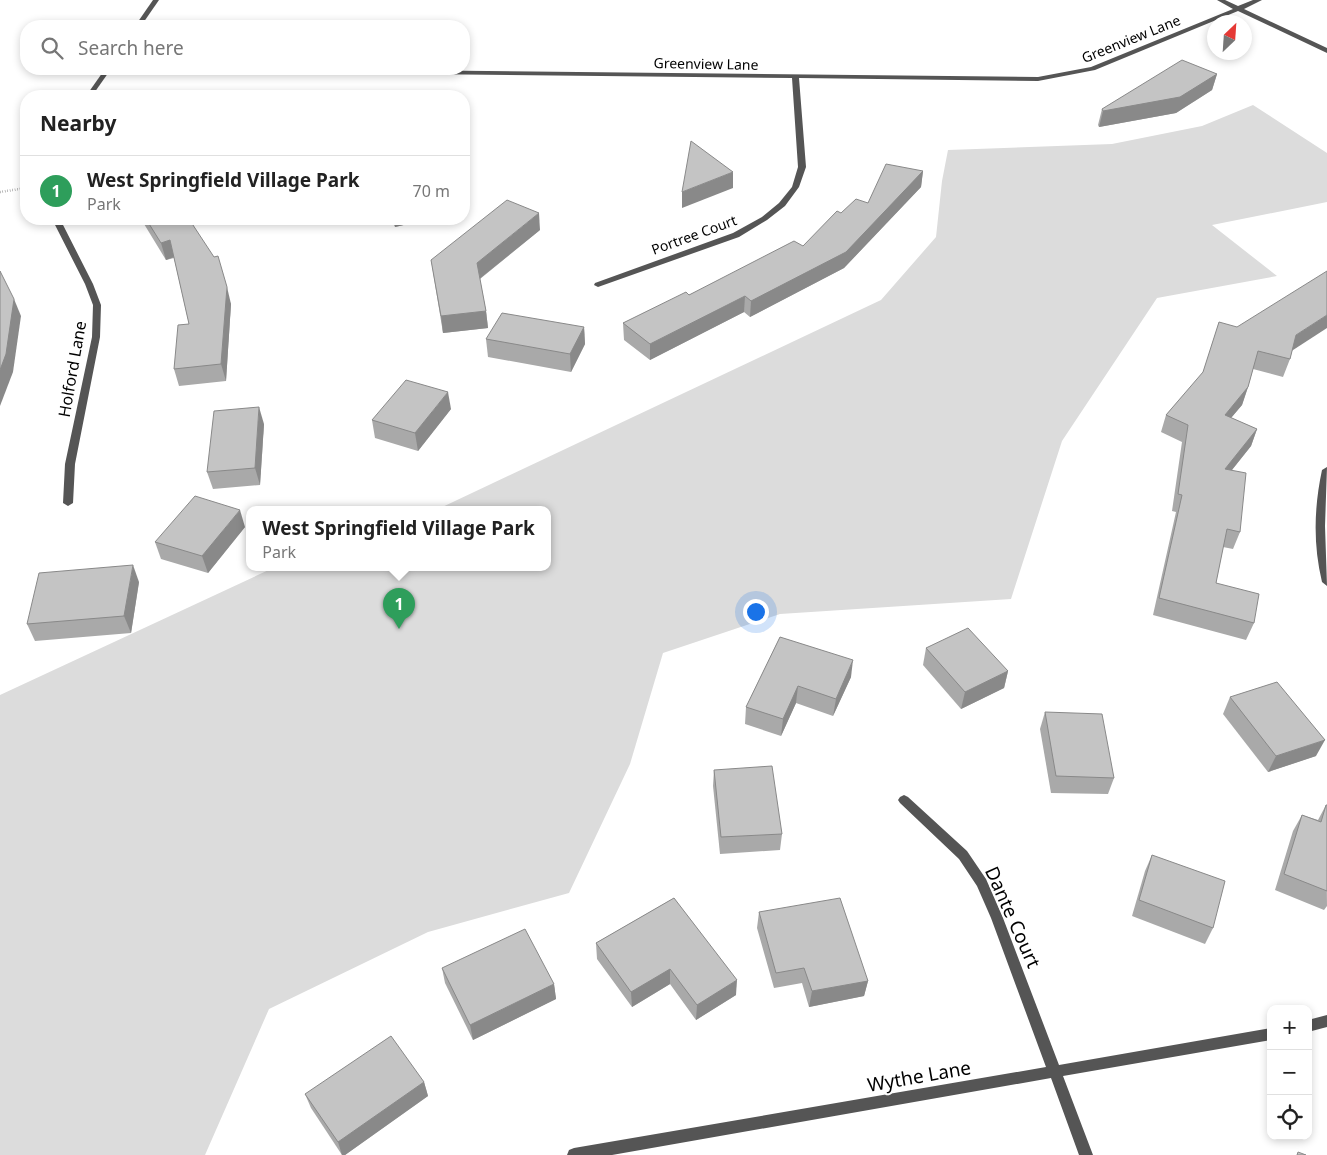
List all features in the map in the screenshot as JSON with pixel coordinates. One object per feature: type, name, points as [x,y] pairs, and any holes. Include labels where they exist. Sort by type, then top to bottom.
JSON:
[{"type":"street","points":[[142,20],[156,0]]},
{"type":"street","points":[[1220,0],[1327,51]]},
{"type":"street","name":"Greenview Lane","points":[[470,73],[1017,80],[1061,76],[1093,69],[1259,0]]},
{"type":"street","points":[[93,90],[104,75]]},
{"type":"street","name":"Portree Court","points":[[598,285],[736,235],[752,227],[775,211],[786,200],[800,176],[802,163],[799,99],[795,77]]},
{"type":"street","name":"Holford Lane","points":[[59,225],[89,284],[97,305],[96,337],[70,464],[68,502]]},
{"type":"street","points":[[1327,470],[1322,488],[1320,531],[1327,582]]},
{"type":"street","name":"Dante Court","points":[[904,800],[962,855],[982,884],[997,918],[1086,1155]]},
{"type":"street","points":[[1312,1025],[1327,1021]]},
{"type":"street","name":"Wythe Lane","points":[[574,1155],[1267,1035]]},
{"type":"path","points":[[0,192],[20,189]]},
{"type":"shaded area","points":[[1253,105],[1327,153],[1327,202],[1212,225],[1277,276],[1157,298],[1062,441],[1011,599],[780,614],[663,653],[630,764],[569,893],[428,932],[269,1009],[205,1155],[0,1155],[0,695],[267,571],[551,571],[551,506],[444,506],[881,300],[936,237],[942,181],[948,150],[1112,144],[1202,126]]},
{"type":"building","points":[[1182,60],[1217,74],[1180,97],[1103,111],[1102,109]]},
{"type":"building","points":[[691,141],[733,172],[682,192]]},
{"type":"building","points":[[886,164],[923,171],[846,252],[751,301],[745,296],[650,344],[623,323],[686,292],[689,295],[794,241],[803,246],[837,211],[841,213],[856,199],[868,203]]},
{"type":"building","points":[[507,200],[539,213],[477,263],[486,311],[441,316],[431,260]]},
{"type":"building","points":[[150,225],[193,225],[214,257],[218,256],[227,287],[221,364],[174,369],[178,325],[189,324],[170,240],[161,243]]},
{"type":"building","points":[[0,271],[14,299],[6,354],[0,370]]},
{"type":"building","points":[[1327,271],[1327,315],[1296,335],[1290,359],[1258,351],[1248,387],[1225,415],[1257,429],[1225,469],[1246,473],[1240,532],[1227,529],[1216,583],[1259,594],[1254,623],[1159,598],[1182,495],[1178,494],[1188,425],[1166,415],[1203,372],[1219,322],[1237,327]]},
{"type":"building","points":[[502,313],[584,327],[570,354],[486,339]]},
{"type":"building","points":[[406,380],[448,392],[415,433],[372,420]]},
{"type":"building","points":[[259,407],[255,468],[207,472],[214,411]]},
{"type":"building","points":[[195,496],[240,510],[202,556],[155,542]]},
{"type":"building","points":[[133,565],[124,616],[27,624],[39,573]]},
{"type":"building","points":[[968,628],[1008,671],[965,692],[926,648]]},
{"type":"building","points":[[780,637],[853,660],[836,699],[798,686],[783,719],[746,707]]},
{"type":"building","points":[[1277,682],[1325,740],[1276,756],[1230,697]]},
{"type":"building","points":[[1045,712],[1102,714],[1114,778],[1056,776]]},
{"type":"building","points":[[772,766],[782,834],[721,837],[714,770]]},
{"type":"building","points":[[1326,805],[1327,891],[1284,874],[1302,815],[1321,822]]},
{"type":"building","points":[[1152,855],[1225,881],[1213,928],[1139,900]]},
{"type":"building","points":[[674,898],[737,980],[697,1005],[670,969],[631,992],[596,943]]},
{"type":"building","points":[[840,898],[868,981],[812,991],[804,968],[776,973],[759,912]]},
{"type":"building","points":[[525,929],[554,984],[470,1025],[442,968]]},
{"type":"building","points":[[391,1036],[424,1082],[338,1142],[305,1094]]},
{"type":"place","name":"West Springfield Village Park","points":[[399,629]]}]
